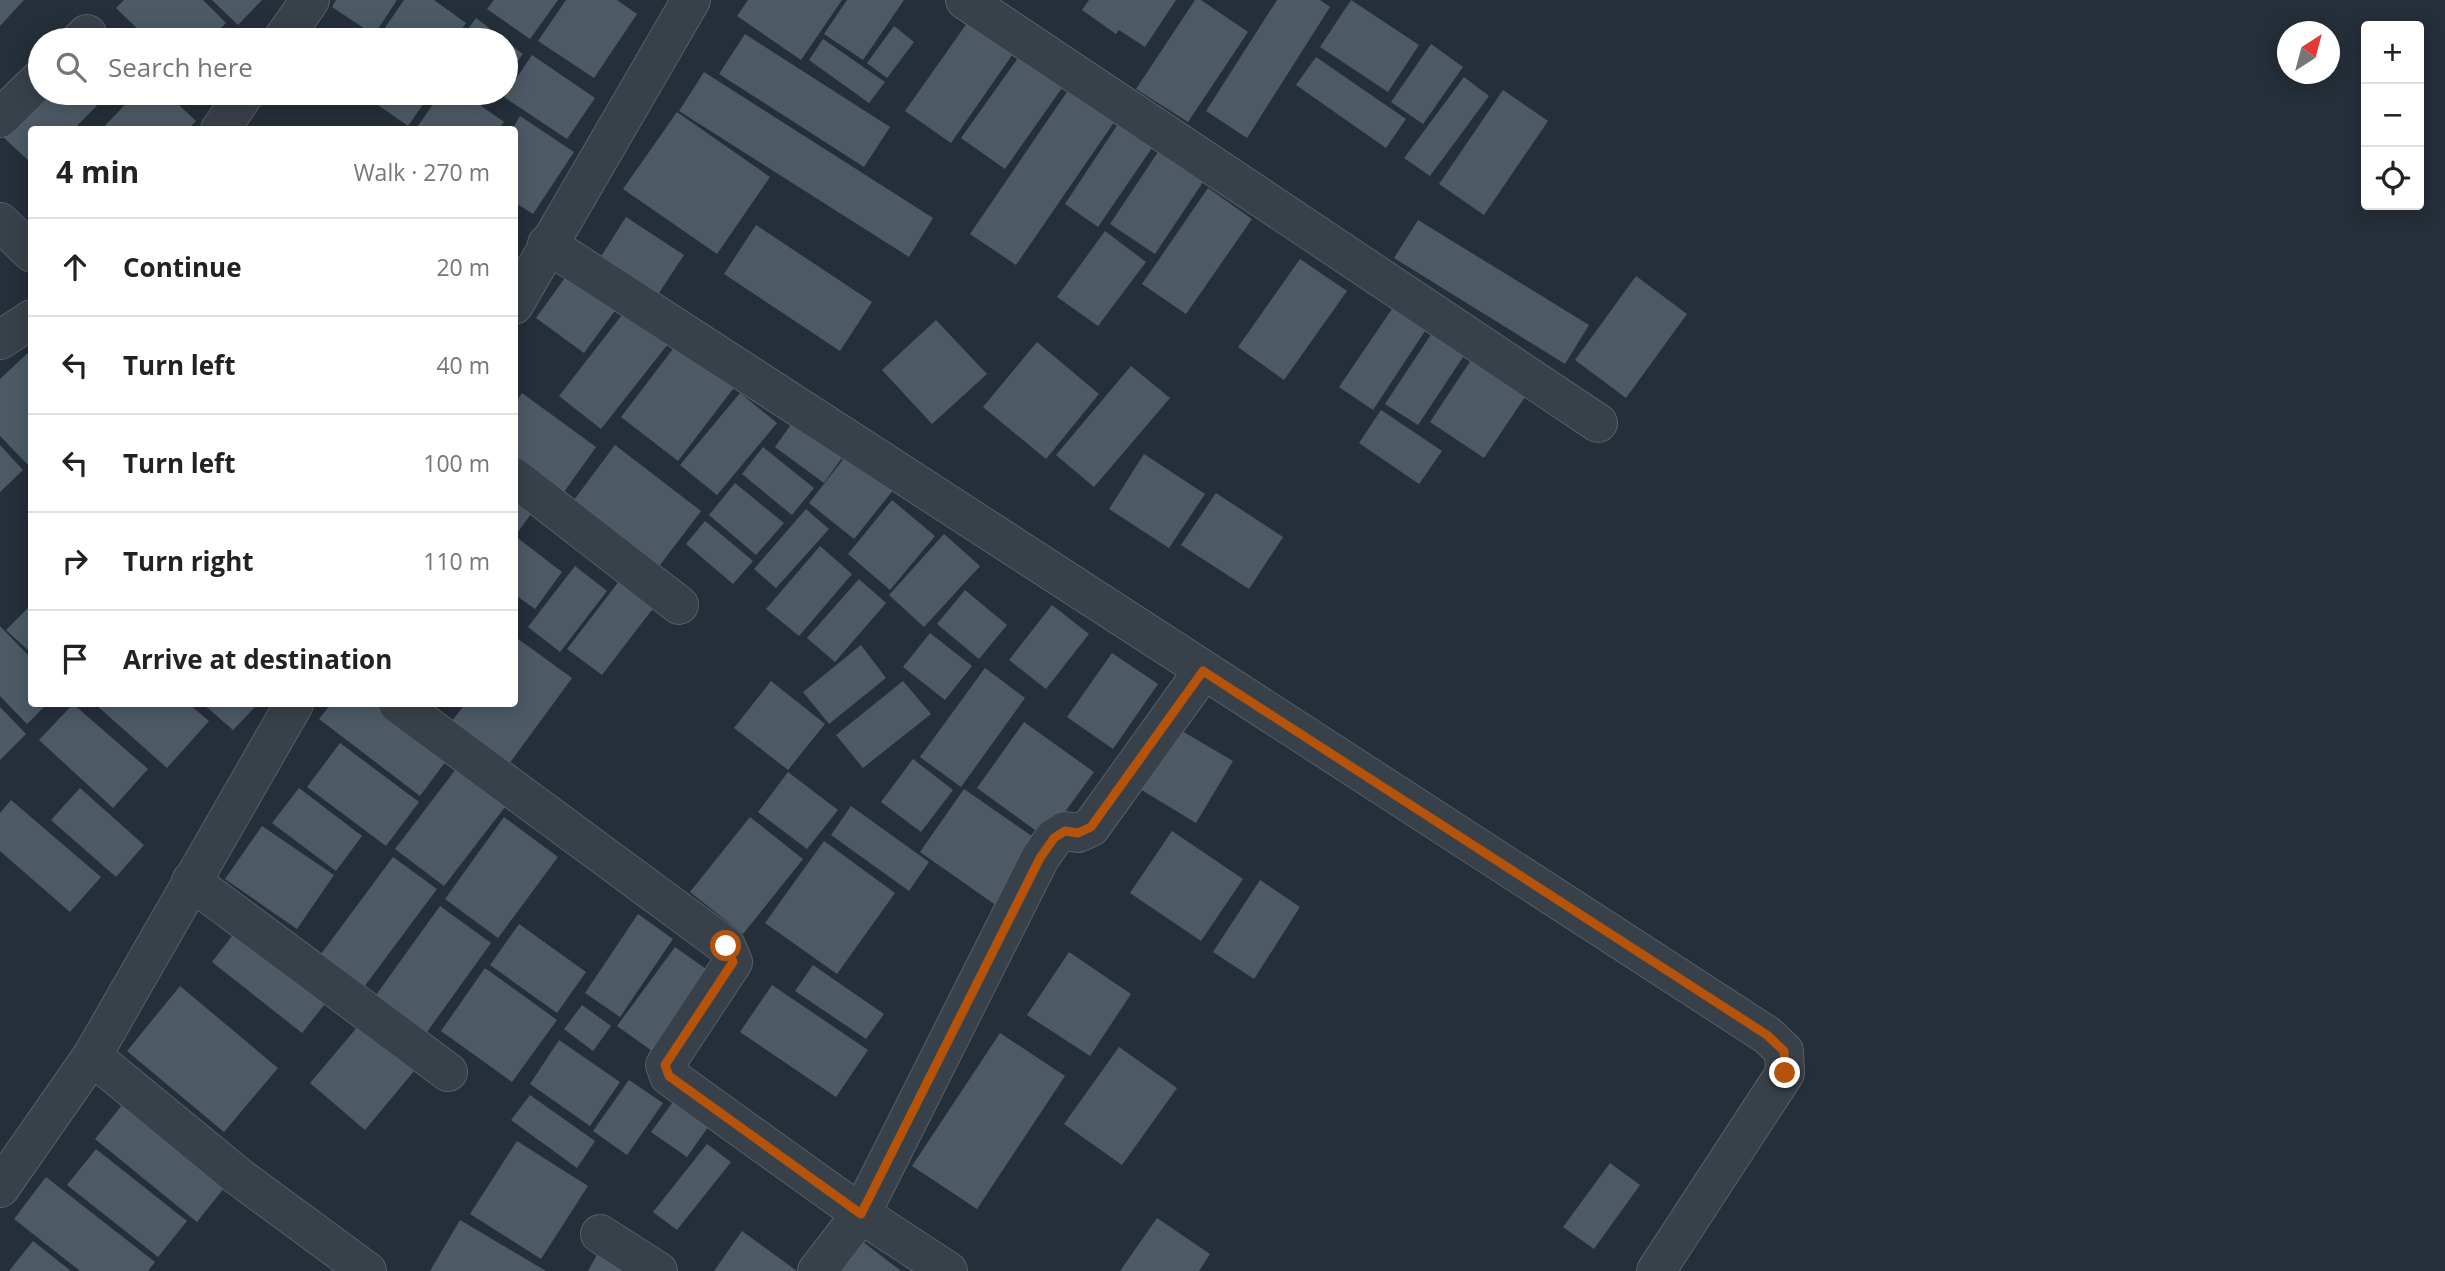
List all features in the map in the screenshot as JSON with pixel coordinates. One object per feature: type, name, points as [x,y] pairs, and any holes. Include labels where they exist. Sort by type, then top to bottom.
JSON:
[{"type":"street","points":[[290,28],[310,0]]},
{"type":"street","points":[[518,298],[691,0]]},
{"type":"street","points":[[965,0],[1598,423]]},
{"type":"street","points":[[0,118],[28,91]]},
{"type":"street","points":[[223,126],[237,105]]},
{"type":"street","points":[[0,222],[28,249]]},
{"type":"street","points":[[547,244],[1767,1035],[1784,1051],[1785,1073],[1657,1271]]},
{"type":"street","points":[[0,340],[28,322]]},
{"type":"street","points":[[518,480],[679,605]]},
{"type":"street","points":[[817,1271],[861,1214],[1040,858],[1054,838],[1065,831],[1078,833],[1091,827],[1203,671]]},
{"type":"street","points":[[0,1188],[92,1056],[292,707]]},
{"type":"street","points":[[402,707],[726,946],[733,962],[665,1065],[669,1076],[861,1214],[948,1271]]},
{"type":"street","points":[[191,881],[448,1072]]},
{"type":"street","points":[[92,1056],[239,1177],[367,1271]]},
{"type":"street","points":[[600,1234],[658,1271]]},
{"type":"building","points":[[0,0],[24,0],[0,26]]},
{"type":"building","points":[[124,0],[203,0],[226,23],[221,28],[137,28],[116,8]]},
{"type":"building","points":[[212,0],[262,0],[238,25]]},
{"type":"building","points":[[336,0],[397,0],[379,28],[364,28],[332,7]]},
{"type":"building","points":[[404,0],[434,0],[466,23],[462,28],[385,28]]},
{"type":"building","points":[[494,0],[558,0],[530,39],[518,28],[487,9]]},
{"type":"building","points":[[566,0],[617,0],[637,14],[594,78],[538,41]]},
{"type":"building","points":[[748,0],[842,0],[801,60],[737,16]]},
{"type":"building","points":[[847,0],[904,0],[863,60],[824,34]]},
{"type":"building","points":[[1089,0],[1176,0],[1145,47],[1119,30],[1116,34],[1082,10]]},
{"type":"building","points":[[1195,0],[1201,0],[1248,32],[1188,122],[1136,89]]},
{"type":"building","points":[[1277,0],[1320,0],[1330,7],[1247,138],[1206,111]]},
{"type":"building","points":[[1351,0],[1419,45],[1388,92],[1320,47]]},
{"type":"building","points":[[476,18],[489,28],[469,28]]},
{"type":"building","points":[[970,19],[1015,51],[951,143],[905,111]]},
{"type":"building","points":[[894,26],[914,42],[887,78],[867,63]]},
{"type":"building","points":[[745,34],[890,127],[864,167],[719,74]]},
{"type":"building","points":[[823,39],[885,82],[869,103],[809,60]]},
{"type":"building","points":[[1431,44],[1463,67],[1423,124],[1391,102]]},
{"type":"building","points":[[532,55],[595,98],[567,139],[516,105],[518,76]]},
{"type":"building","points":[[1316,57],[1406,119],[1386,148],[1296,85]]},
{"type":"building","points":[[1018,58],[1062,88],[1005,169],[961,138]]},
{"type":"building","points":[[704,72],[933,218],[909,257],[679,111]]},
{"type":"building","points":[[1464,77],[1489,96],[1430,176],[1404,158]]},
{"type":"building","points":[[1071,86],[1117,118],[1016,265],[970,234]]},
{"type":"building","points":[[1503,90],[1548,121],[1484,215],[1439,184]]},
{"type":"building","points":[[28,105],[97,105],[77,126],[28,126],[28,160],[0,134]]},
{"type":"building","points":[[125,105],[179,105],[196,121],[191,126],[105,126]]},
{"type":"building","points":[[378,105],[423,105],[408,126]]},
{"type":"building","points":[[433,105],[480,105],[504,122],[501,126],[418,126]]},
{"type":"building","points":[[677,112],[770,177],[717,254],[623,189]]},
{"type":"building","points":[[520,116],[574,152],[533,214],[518,205],[518,126],[514,126]]},
{"type":"building","points":[[1120,121],[1154,145],[1098,227],[1065,204]]},
{"type":"building","points":[[1158,152],[1203,182],[1155,254],[1110,224]]},
{"type":"building","points":[[1208,188],[1252,219],[1186,314],[1142,284]]},
{"type":"building","points":[[626,217],[684,255],[657,296],[600,258]]},
{"type":"building","points":[[1418,220],[1589,325],[1565,364],[1394,258]]},
{"type":"building","points":[[756,225],[872,302],[840,351],[724,274]]},
{"type":"building","points":[[1105,231],[1146,262],[1098,326],[1057,297]]},
{"type":"building","points":[[1300,259],[1347,291],[1284,380],[1238,347]]},
{"type":"building","points":[[572,268],[620,304],[584,353],[536,318]]},
{"type":"building","points":[[1636,276],[1687,314],[1626,398],[1575,360]]},
{"type":"building","points":[[1394,306],[1427,328],[1373,410],[1339,387]]},
{"type":"building","points":[[625,311],[668,344],[601,429],[559,396]]},
{"type":"building","points":[[936,320],[987,374],[932,424],[882,370]]},
{"type":"building","points":[[1436,327],[1469,348],[1418,425],[1385,404]]},
{"type":"building","points":[[679,341],[736,385],[678,461],[621,417]]},
{"type":"building","points":[[1037,342],[1099,394],[1046,459],[983,407]]},
{"type":"building","points":[[28,353],[28,465],[0,436],[0,379]]},
{"type":"building","points":[[1475,354],[1529,391],[1484,458],[1430,422]]},
{"type":"building","points":[[1131,366],[1170,398],[1094,487],[1056,455]]},
{"type":"building","points":[[522,393],[596,447],[564,492],[518,460],[518,398]]},
{"type":"building","points":[[740,393],[777,423],[717,495],[680,465]]},
{"type":"building","points":[[1381,410],[1442,451],[1419,484],[1359,443]]},
{"type":"building","points":[[797,416],[846,452],[824,483],[775,447]]},
{"type":"building","points":[[0,445],[23,470],[0,492]]},
{"type":"building","points":[[615,445],[701,511],[654,573],[568,508]]},
{"type":"building","points":[[763,447],[814,488],[792,515],[742,474]]},
{"type":"building","points":[[849,452],[894,489],[854,539],[809,503]]},
{"type":"building","points":[[1144,454],[1205,494],[1169,548],[1109,509]]},
{"type":"building","points":[[735,483],[784,523],[756,555],[709,515]]},
{"type":"building","points":[[518,484],[541,500],[518,532]]},
{"type":"building","points":[[1216,493],[1283,537],[1249,589],[1181,545]]},
{"type":"building","points":[[892,500],[935,536],[890,590],[848,554]]},
{"type":"building","points":[[806,509],[829,529],[776,588],[754,569]]},
{"type":"building","points":[[705,521],[753,561],[733,584],[686,544]]},
{"type":"building","points":[[944,534],[980,566],[924,627],[889,595]]},
{"type":"building","points":[[518,538],[562,572],[535,609],[518,597]]},
{"type":"building","points":[[820,546],[852,574],[799,636],[766,609]]},
{"type":"building","points":[[575,566],[607,591],[560,652],[528,627]]},
{"type":"building","points":[[623,576],[658,602],[602,675],[567,649]]},
{"type":"building","points":[[859,579],[886,603],[835,662],[807,638]]},
{"type":"building","points":[[965,590],[1007,625],[979,659],[937,624]]},
{"type":"building","points":[[1052,605],[1089,634],[1046,689],[1009,660]]},
{"type":"building","points":[[28,608],[28,650],[6,630]]},
{"type":"building","points":[[0,626],[28,655],[28,707],[44,707],[27,724],[0,696]]},
{"type":"building","points":[[930,633],[972,666],[945,700],[903,667]]},
{"type":"building","points":[[518,639],[572,678],[509,764],[452,721],[463,707],[518,707]]},
{"type":"building","points":[[861,645],[886,678],[829,724],[803,692]]},
{"type":"building","points":[[1112,653],[1158,684],[1113,749],[1067,717]]},
{"type":"building","points":[[985,668],[1025,698],[961,787],[920,757]]},
{"type":"building","points":[[771,681],[825,724],[788,770],[734,728]]},
{"type":"building","points":[[903,681],[931,714],[863,768],[836,735]]},
{"type":"building","points":[[0,707],[26,734],[0,760]]},
{"type":"building","points":[[70,707],[76,707],[148,769],[113,808],[39,740]]},
{"type":"building","points":[[98,707],[193,707],[209,721],[167,768]]},
{"type":"building","points":[[206,707],[255,707],[233,730]]},
{"type":"building","points":[[329,707],[383,707],[449,757],[420,796],[319,719]]},
{"type":"building","points":[[1024,722],[1094,772],[1046,838],[977,788]]},
{"type":"building","points":[[1177,728],[1233,761],[1196,823],[1140,789]]},
{"type":"building","points":[[340,743],[419,802],[386,846],[307,787]]},
{"type":"building","points":[[913,759],[953,790],[921,832],[881,802]]},
{"type":"building","points":[[456,769],[505,807],[444,886],[395,849]]},
{"type":"building","points":[[788,772],[838,810],[807,849],[758,812]]},
{"type":"building","points":[[80,788],[144,845],[116,877],[51,820]]},
{"type":"building","points":[[299,788],[362,836],[336,871],[272,823]]},
{"type":"building","points":[[964,789],[1042,843],[997,906],[920,852]]},
{"type":"building","points":[[11,800],[101,877],[70,912],[0,851],[0,813]]},
{"type":"building","points":[[851,806],[929,862],[909,891],[831,835]]},
{"type":"building","points":[[504,817],[558,857],[498,938],[445,899]]},
{"type":"building","points":[[750,817],[803,859],[743,934],[690,892]]},
{"type":"building","points":[[262,826],[334,875],[297,929],[225,879]]},
{"type":"building","points":[[1172,831],[1243,879],[1201,941],[1130,893]]},
{"type":"building","points":[[824,841],[895,893],[837,974],[765,923]]},
{"type":"building","points":[[393,857],[437,889],[364,987],[321,954]]},
{"type":"building","points":[[1260,880],[1300,907],[1254,979],[1213,952]]},
{"type":"building","points":[[440,906],[491,943],[427,1032],[376,995]]},
{"type":"building","points":[[638,914],[673,939],[620,1017],[585,993]]},
{"type":"building","points":[[242,923],[332,995],[302,1033],[212,962]]},
{"type":"building","points":[[519,924],[586,972],[557,1013],[490,965]]},
{"type":"building","points":[[675,947],[716,976],[659,1056],[617,1026]]},
{"type":"building","points":[[1069,952],[1131,994],[1090,1056],[1027,1015]]},
{"type":"building","points":[[813,965],[884,1014],[866,1039],[795,991]]},
{"type":"building","points":[[485,968],[557,1020],[512,1082],[441,1031]]},
{"type":"building","points":[[772,985],[868,1050],[836,1097],[740,1032]]},
{"type":"building","points":[[180,986],[278,1068],[224,1132],[127,1051]]},
{"type":"building","points":[[582,1005],[611,1026],[593,1051],[564,1029]]},
{"type":"building","points":[[365,1018],[420,1064],[365,1130],[310,1083]]},
{"type":"building","points":[[1000,1033],[1065,1076],[977,1209],[912,1166]]},
{"type":"building","points":[[559,1040],[620,1082],[590,1126],[530,1084]]},
{"type":"building","points":[[1119,1047],[1177,1088],[1122,1165],[1064,1124]]},
{"type":"building","points":[[629,1080],[663,1103],[627,1155],[593,1131]]},
{"type":"building","points":[[130,1095],[232,1178],[197,1222],[95,1139]]},
{"type":"building","points":[[530,1095],[595,1141],[577,1168],[511,1120]]},
{"type":"building","points":[[675,1099],[711,1123],[687,1157],[651,1132]]},
{"type":"building","points":[[517,1141],[588,1186],[541,1259],[470,1214]]},
{"type":"building","points":[[707,1144],[731,1162],[677,1230],[653,1212]]},
{"type":"building","points":[[96,1149],[187,1221],[158,1257],[67,1185]]},
{"type":"building","points":[[1610,1163],[1640,1185],[1594,1249],[1563,1227]]},
{"type":"building","points":[[46,1177],[155,1262],[148,1271],[80,1271],[14,1219]]},
{"type":"building","points":[[1157,1218],[1210,1254],[1199,1271],[1120,1271]]},
{"type":"building","points":[[460,1220],[546,1271],[430,1271]]},
{"type":"building","points":[[742,1231],[797,1271],[714,1271]]},
{"type":"building","points":[[858,1238],[901,1271],[833,1271]]},
{"type":"building","points":[[33,1241],[71,1271],[9,1271]]},
{"type":"building","points":[[598,1253],[627,1271],[588,1271]]},
{"type":"route","points":[[726,946],[733,962],[665,1065],[669,1076],[861,1214],[1040,858],[1054,838],[1065,831],[1078,833],[1091,827],[1203,671],[1767,1035],[1784,1051],[1785,1073]]}]
